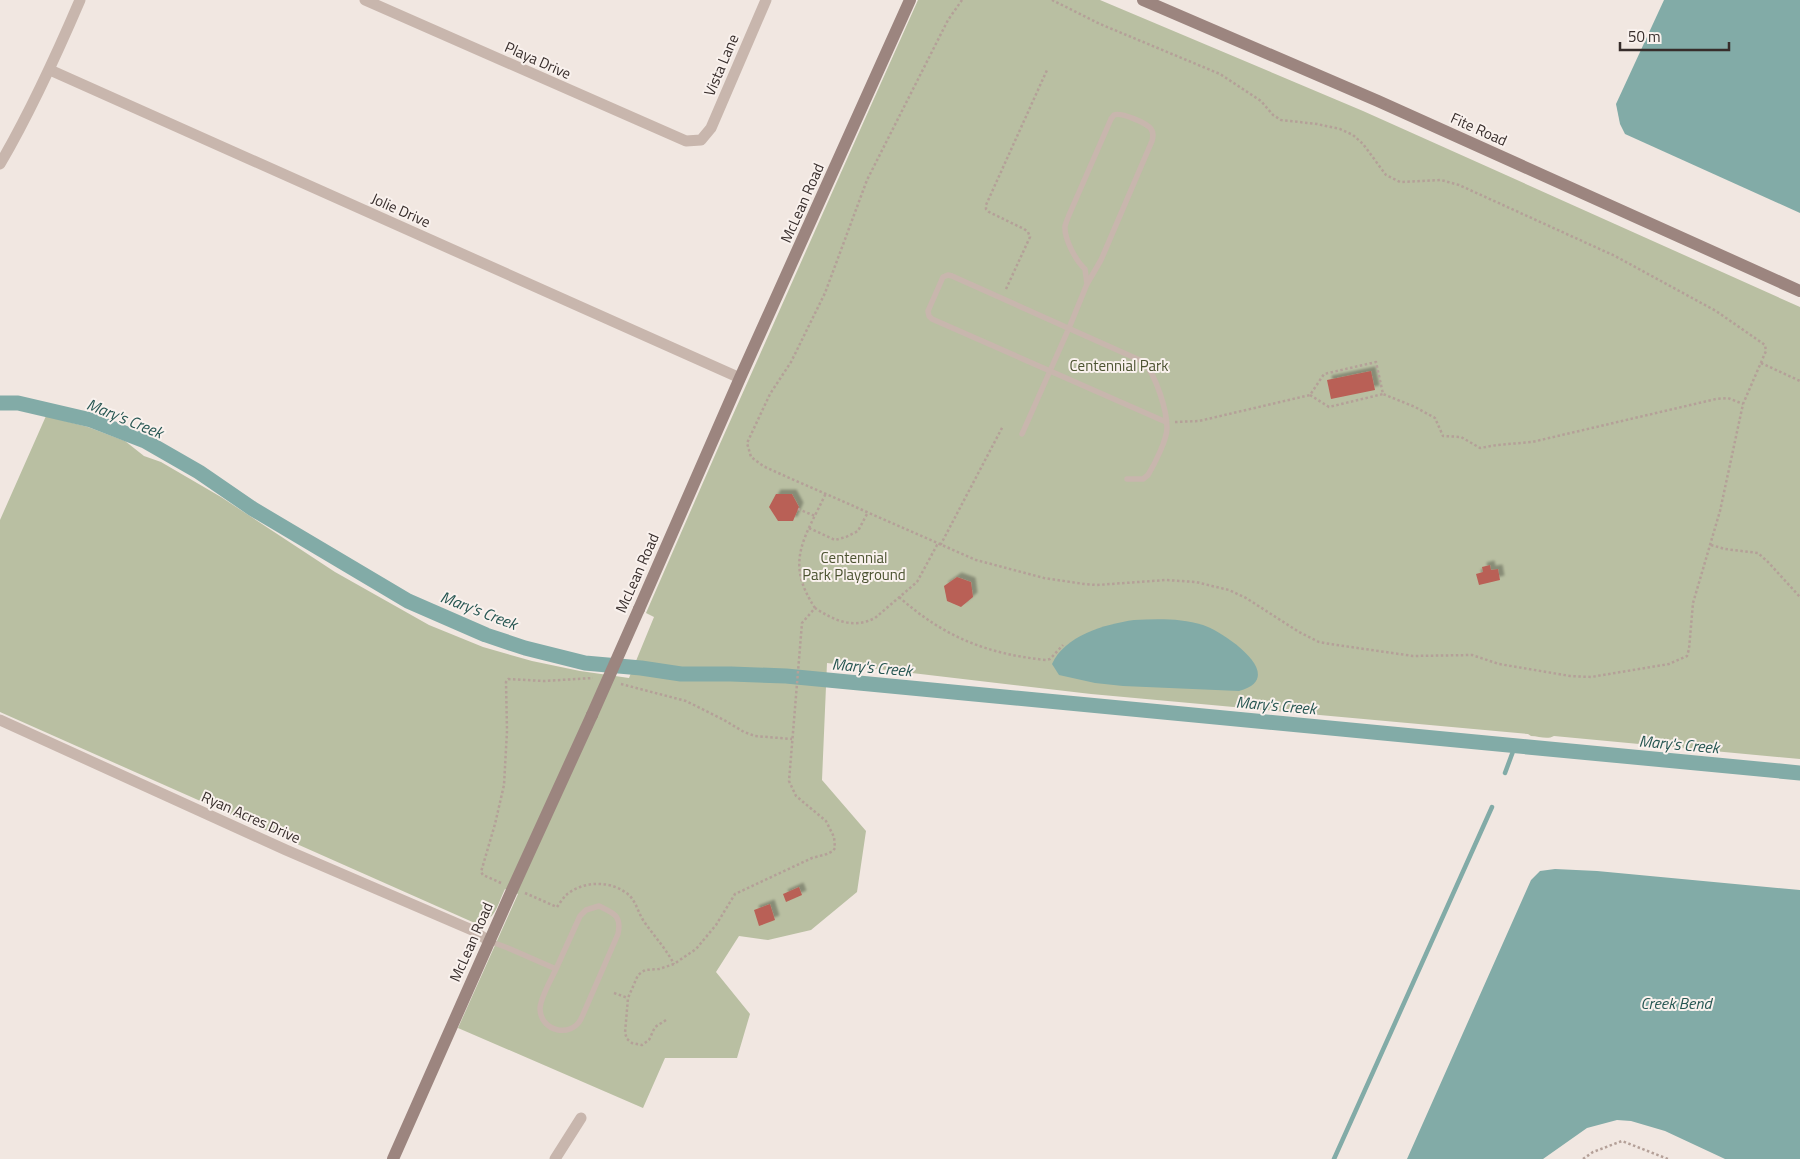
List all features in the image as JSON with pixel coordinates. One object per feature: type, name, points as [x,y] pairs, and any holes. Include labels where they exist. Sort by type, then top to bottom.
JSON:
[{"type":"street","points":[[0,164],[18,134],[50,70],[80,0]]},
{"type":"street","name":"Playa Drive","points":[[365,0],[686,141],[700,140]]},
{"type":"street","name":"Vista Lane","points":[[700,140],[710,128],[766,0]]},
{"type":"street","name":"McLean Road","points":[[393,1159],[910,0]]},
{"type":"street","name":"Fite Road","points":[[1143,0],[1378,101],[1800,291]]},
{"type":"street","name":"Jolie Drive","points":[[50,70],[740,378]]},
{"type":"street","name":"Ryan Acres Drive","points":[[0,720],[286,850],[472,930],[489,941]]},
{"type":"street","points":[[555,1159],[581,1118]]},
{"type":"lane","points":[[1022,434],[1087,284],[1101,260],[1152,141],[1152,129],[1118,113],[1111,119],[1065,228],[1074,256],[1085,269],[1087,284]]},
{"type":"lane","points":[[1127,479],[1143,479],[1148,475],[1165,439],[1167,429],[1166,422],[1163,402],[1144,362],[948,275],[943,277],[928,311],[932,319],[1166,422]]},
{"type":"lane","points":[[599,906],[613,912],[618,918],[620,926],[618,934],[578,1025],[568,1030],[558,1031],[547,1026],[541,1017],[540,1008],[542,1001],[556,969],[580,916],[586,910],[599,906]]},
{"type":"lane","points":[[489,941],[556,969]]},
{"type":"path","points":[[962,0],[948,20],[867,180],[825,292],[791,362],[770,394],[747,443],[751,457],[763,466],[976,560],[1006,569],[1071,583],[1098,585],[1181,580],[1212,586],[1228,590],[1246,598],[1299,632],[1319,642],[1413,656],[1472,655],[1499,664],[1570,676],[1591,677],[1669,664],[1687,656],[1693,603],[1712,545],[1743,404],[1766,350],[1765,345],[1716,311],[1614,256],[1447,180],[1400,182],[1391,178],[1386,175],[1363,144],[1353,135],[1340,129],[1281,120],[1272,116],[1261,101],[1220,74],[1100,24],[1052,0]]},
{"type":"path","points":[[1002,298],[1030,237],[1024,229],[989,212],[986,209],[986,205],[1047,70]]},
{"type":"path","points":[[1310,395],[1324,374],[1376,362],[1384,394]]},
{"type":"path","points":[[1760,363],[1800,381]]},
{"type":"path","points":[[1166,422],[1199,420],[1310,395],[1329,406],[1384,394],[1435,418],[1443,436],[1461,437],[1480,448],[1532,442],[1716,399],[1728,398],[1743,404]]},
{"type":"path","points":[[826,494],[802,542],[798,565],[802,583],[815,608],[830,618],[844,623],[856,624],[867,622],[875,618],[916,582],[937,546],[941,544],[1003,426]]},
{"type":"path","points":[[798,509],[815,516]]},
{"type":"path","points":[[809,528],[835,540],[858,531],[868,512]]},
{"type":"path","points":[[1712,545],[1725,549],[1758,553],[1800,597]]},
{"type":"path","points":[[899,598],[937,627],[990,650],[1026,658],[1046,660],[1050,659],[1062,646]]},
{"type":"path","points":[[666,1020],[655,1027],[649,1040],[642,1045],[627,1040],[624,1033],[628,998],[635,979],[641,972],[667,967],[688,956],[716,925],[735,894],[812,858],[833,851],[836,844],[826,821],[796,796],[789,781],[801,631],[804,619],[815,608]]},
{"type":"path","points":[[614,993],[628,998]]},
{"type":"path","points":[[1583,1159],[1593,1152],[1622,1142],[1668,1159]]},
{"type":"green space","name":"Centennial Park","points":[[918,0],[1100,0],[1363,111],[1800,307],[1800,759],[1554,736],[1543,738],[1528,734],[1091,694],[827,663],[822,780],[866,831],[857,892],[811,930],[768,940],[739,936],[716,972],[750,1014],[737,1058],[665,1058],[643,1108],[458,1028],[518,894],[505,889],[492,916],[488,920],[477,924],[0,712],[0,520],[46,416],[88,427],[125,441],[144,456],[161,462],[221,497],[335,572],[429,625],[483,647],[532,661],[580,671],[629,678],[654,617],[646,613]]},
{"type":"water","points":[[1664,0],[1800,0],[1800,213],[1625,134],[1620,124],[1616,104]]},
{"type":"water","points":[[1134,620],[1177,620],[1213,629],[1225,636],[1248,655],[1256,666],[1258,676],[1253,684],[1239,691],[1123,686],[1095,683],[1059,675],[1052,664],[1066,646],[1087,633],[1098,628]]},
{"type":"water","name":"Creek Bend","points":[[1555,869],[1597,871],[1800,890],[1800,1159],[1725,1159],[1665,1131],[1631,1121],[1617,1120],[1587,1128],[1543,1159],[1407,1159],[1531,880],[1540,871]]},
{"type":"building","points":[[1371,371],[1375,390],[1331,399],[1327,380]]},
{"type":"building","points":[[776,494],[792,494],[799,507],[793,521],[778,521],[769,507]]},
{"type":"building","points":[[1490,565],[1491,570],[1498,569],[1500,580],[1479,585],[1476,574],[1483,572],[1482,567]]},
{"type":"building","points":[[957,577],[971,582],[973,597],[961,607],[947,601],[944,586]]},
{"type":"building","points":[[799,887],[802,895],[786,902],[783,894]]},
{"type":"building","points":[[770,904],[775,920],[759,926],[754,910]]},
{"type":"waterway","name":"Mary's Creek","points":[[0,403],[18,403],[91,420],[145,441],[199,472],[253,509],[408,601],[486,635],[525,648],[585,663],[681,674],[786,676],[1800,773]]},
{"type":"waterway","points":[[1505,773],[1515,746]]},
{"type":"waterway","points":[[1334,1159],[1492,807]]},
{"type":"park label","name":"Centennial Park Playground","points":[[854,566]]}]
